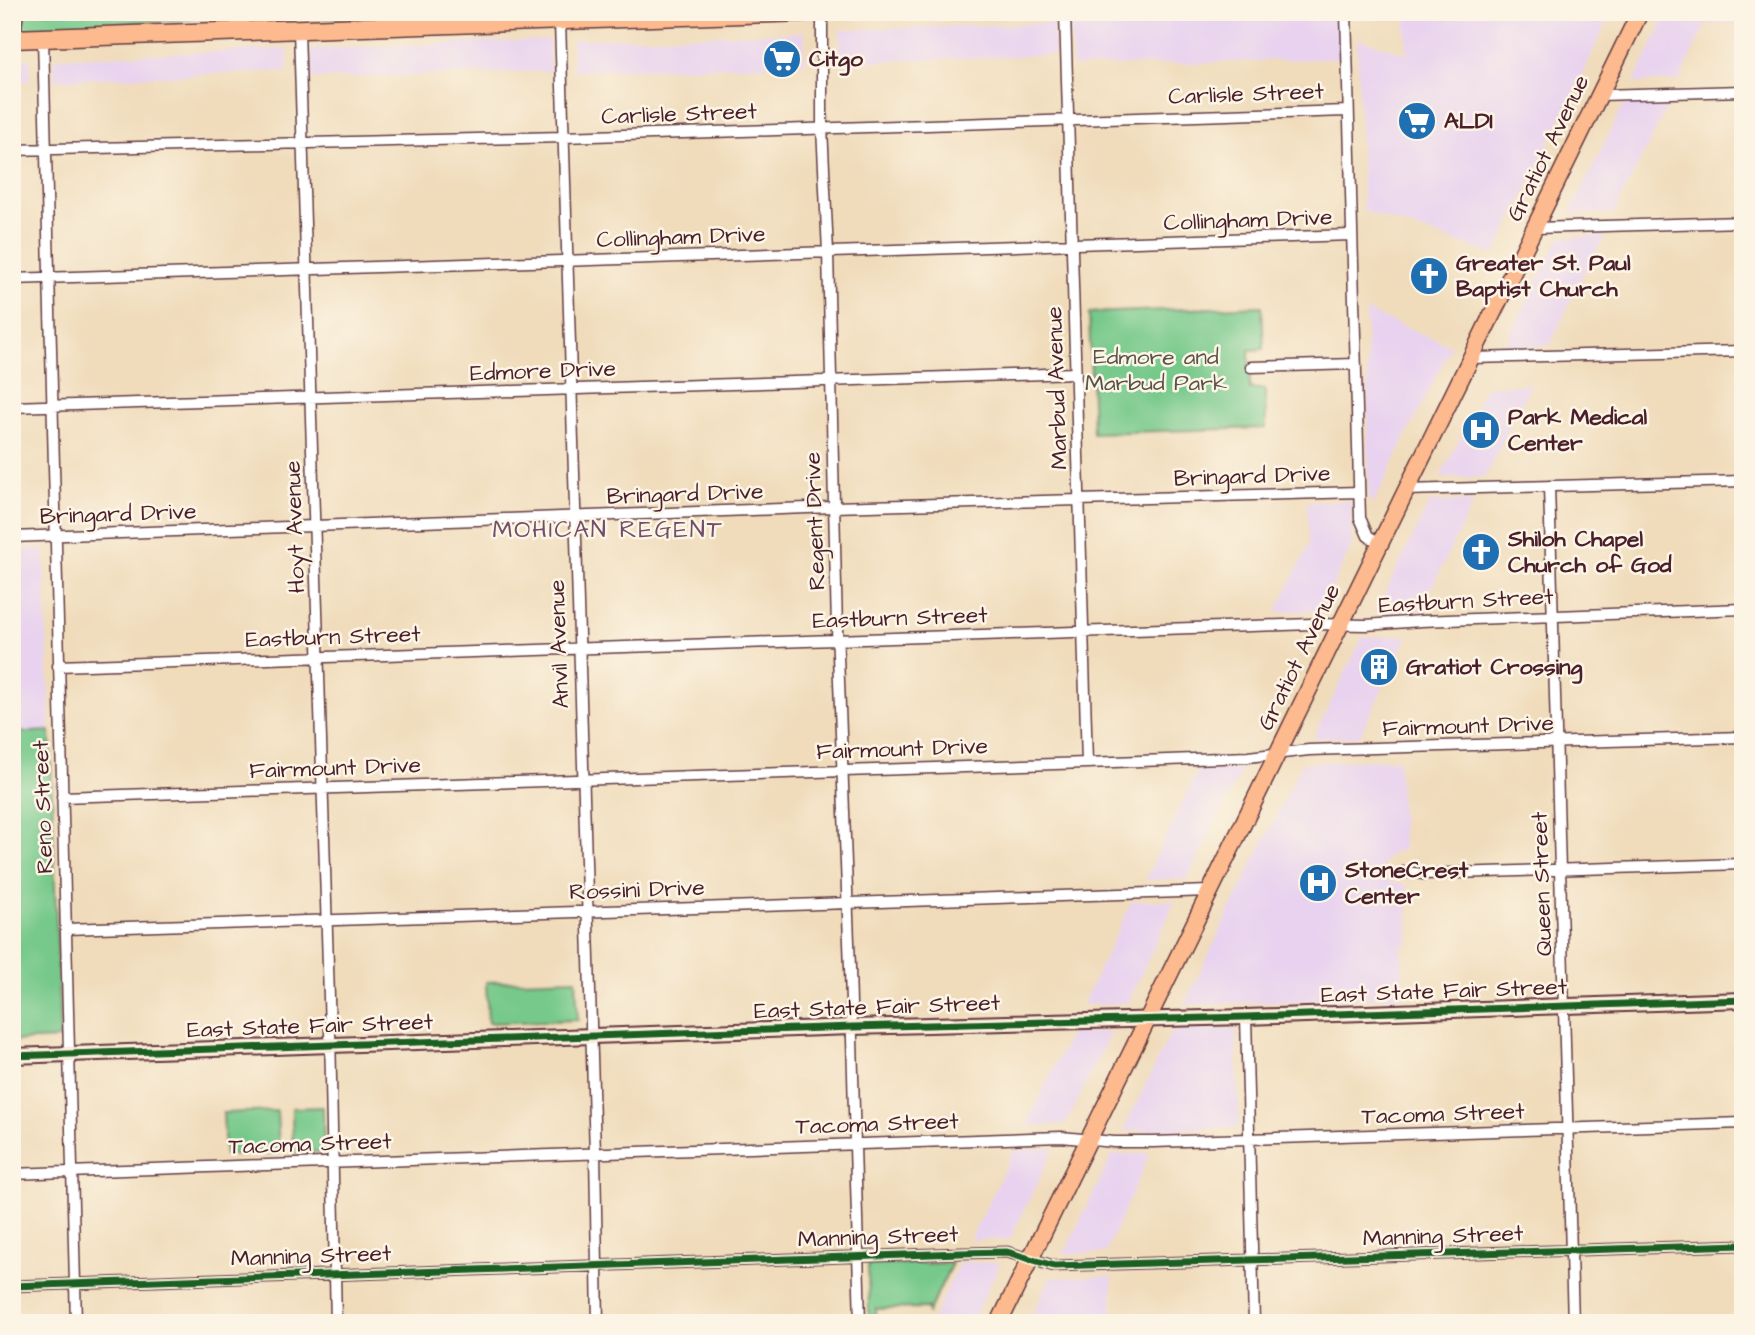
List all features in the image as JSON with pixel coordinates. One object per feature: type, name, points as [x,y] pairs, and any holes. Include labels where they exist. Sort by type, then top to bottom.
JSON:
[{"type":"highway","points":[[12,28],[14,12]]},
{"type":"highway","points":[[239,32],[241,12]]},
{"type":"highway","points":[[12,39],[239,32],[297,21],[560,20],[803,12]]},
{"type":"main road","name":"Gratiot Avenue","points":[[999,1323],[1640,12]]},
{"type":"street","name":"Regent Drive","points":[[822,12],[822,128],[860,1323]]},
{"type":"street","name":"Marbud Avenue","points":[[1065,12],[1087,763]]},
{"type":"street","points":[[1346,12],[1360,518],[1368,536],[1380,543]]},
{"type":"street","name":"Anvil Avenue","points":[[560,20],[595,1153],[597,1323]]},
{"type":"street","name":"Hoyt Avenue","points":[[297,21],[330,1044],[336,1323]]},
{"type":"street","name":"Reno Street","points":[[43,38],[47,277],[76,1323]]},
{"type":"street","points":[[1600,95],[1743,92]]},
{"type":"street","name":"Carlisle Street","points":[[12,149],[564,137],[1347,111]]},
{"type":"street","points":[[1535,228],[1743,222]]},
{"type":"street","name":"Collingham Drive","points":[[12,279],[1351,235]]},
{"type":"street","points":[[1471,358],[1743,351]]},
{"type":"street","points":[[1251,367],[1355,364]]},
{"type":"street","name":"Edmore Drive","points":[[12,407],[1076,373]]},
{"type":"street","points":[[1405,491],[1743,481]]},
{"type":"street","name":"Queen Street","points":[[1549,486],[1573,1323]]},
{"type":"street","name":"Bringard Drive","points":[[12,537],[834,507],[1359,492]]},
{"type":"street","name":"Eastburn Street","points":[[58,666],[1743,610]]},
{"type":"street","name":"Fairmount Drive","points":[[62,797],[1087,763],[1276,754],[1306,750],[1743,737]]},
{"type":"street","points":[[1403,872],[1424,874],[1743,864]]},
{"type":"street","name":"Rossini Drive","points":[[66,929],[1210,891]]},
{"type":"street","name":"East State Fair Street","points":[[12,1056],[1743,1000]]},
{"type":"street","points":[[1246,1017],[1254,1323]]},
{"type":"street","name":"Tacoma Street","points":[[12,1174],[1059,1137],[1088,1141],[1153,1142],[1743,1124]]},
{"type":"street","name":"Manning Street","points":[[12,1286],[1007,1252],[1054,1266],[1743,1245]]},
{"type":"shaded area","points":[[1218,12],[1338,12],[1341,58],[1073,67],[1070,23],[1073,19]]},
{"type":"shaded area","points":[[1405,12],[1612,12],[1495,255],[1363,211],[1357,38],[1407,54]]},
{"type":"shaded area","points":[[1668,12],[1743,12],[1743,23],[1706,24],[1679,81],[1634,83]]},
{"type":"shaded area","points":[[1053,23],[1055,55],[841,62],[840,30]]},
{"type":"shaded area","points":[[804,32],[805,64],[573,71],[572,40]]},
{"type":"shaded area","points":[[549,40],[550,71],[312,79],[311,49]]},
{"type":"shaded area","points":[[287,49],[288,71],[55,80],[54,58]]},
{"type":"shaded area","points":[[30,59],[30,81],[12,82],[12,60]]},
{"type":"shaded area","points":[[1623,105],[1668,105],[1614,213],[1570,214]]},
{"type":"shaded area","points":[[1606,235],[1580,280],[1550,345],[1504,347],[1559,238]]},
{"type":"shaded area","points":[[1366,311],[1451,346],[1374,502],[1369,501]]},
{"type":"shaded area","points":[[1531,384],[1485,477],[1440,478],[1485,387]]},
{"type":"shaded area","points":[[1351,501],[1352,545],[1321,610],[1276,612],[1309,545],[1307,502]]},
{"type":"shaded area","points":[[1474,501],[1420,611],[1375,613],[1430,502]]},
{"type":"shaded area","points":[[44,548],[50,731],[12,733],[12,549]]},
{"type":"shaded area","points":[[1408,636],[1359,737],[1313,738],[1363,637]]},
{"type":"shaded area","name":"StoneCrest Center","points":[[1398,759],[1403,850],[1391,853],[1383,867],[1390,882],[1407,885],[1409,944],[1402,945],[1403,997],[1184,1005],[1302,763]]},
{"type":"shaded area","points":[[1242,769],[1187,879],[1145,880],[1198,770]]},
{"type":"shaded area","points":[[1132,901],[1175,901],[1128,1003],[1082,1005]]},
{"type":"shaded area","points":[[1236,1028],[1239,1127],[1123,1131],[1172,1030]]},
{"type":"shaded area","points":[[1111,1032],[1066,1124],[1026,1126],[1070,1033]]},
{"type":"shaded area","points":[[1054,1148],[1010,1239],[970,1240],[1014,1150]]},
{"type":"shaded area","points":[[1150,1153],[1105,1253],[1064,1254],[1112,1155]]},
{"type":"shaded area","points":[[960,1262],[1000,1263],[971,1323],[931,1323]]},
{"type":"shaded area","points":[[1112,1276],[1113,1323],[1029,1323],[1050,1278]]},
{"type":"green space","points":[[21,12],[234,12],[226,18],[20,30]]},
{"type":"green space","points":[[248,12],[287,12],[288,20],[247,22]]},
{"type":"green space","points":[[300,12],[513,12],[307,19]]},
{"type":"green space","name":"Edmore and Marbud Park","points":[[1262,306],[1264,349],[1249,350],[1250,389],[1265,389],[1266,428],[1093,433],[1089,313]]},
{"type":"green space","points":[[50,731],[60,1039],[12,1041],[12,733]]},
{"type":"green space","points":[[576,979],[578,1020],[488,1023],[486,982]]},
{"type":"green space","points":[[323,1107],[324,1152],[293,1152],[292,1108]]},
{"type":"green space","points":[[277,1111],[279,1153],[225,1155],[223,1113]]},
{"type":"green space","points":[[952,1263],[928,1313],[927,1308],[876,1309],[876,1317],[869,1317],[868,1265]]},
{"type":"cycle path","points":[[12,1056],[1743,1000]]},
{"type":"cycle path","points":[[12,1286],[961,1253],[1007,1252],[1054,1266],[1743,1245]]},
{"type":"place","name":"Citgo","points":[[782,59]]},
{"type":"place","name":"ALDI","points":[[1417,121]]},
{"type":"place","name":"Greater St. Paul Baptist Church","points":[[1429,276]]},
{"type":"place","name":"Park Medical Center","points":[[1481,430]]},
{"type":"place","name":"Shiloh Chapel Church of God","points":[[1481,552]]},
{"type":"place","name":"Gratiot Crossing","points":[[1379,667]]},
{"type":"place","name":"StoneCrest Center","points":[[1318,883]]},
{"type":"district","name":"MOHICAN REGENT","points":[[608,530]]}]
